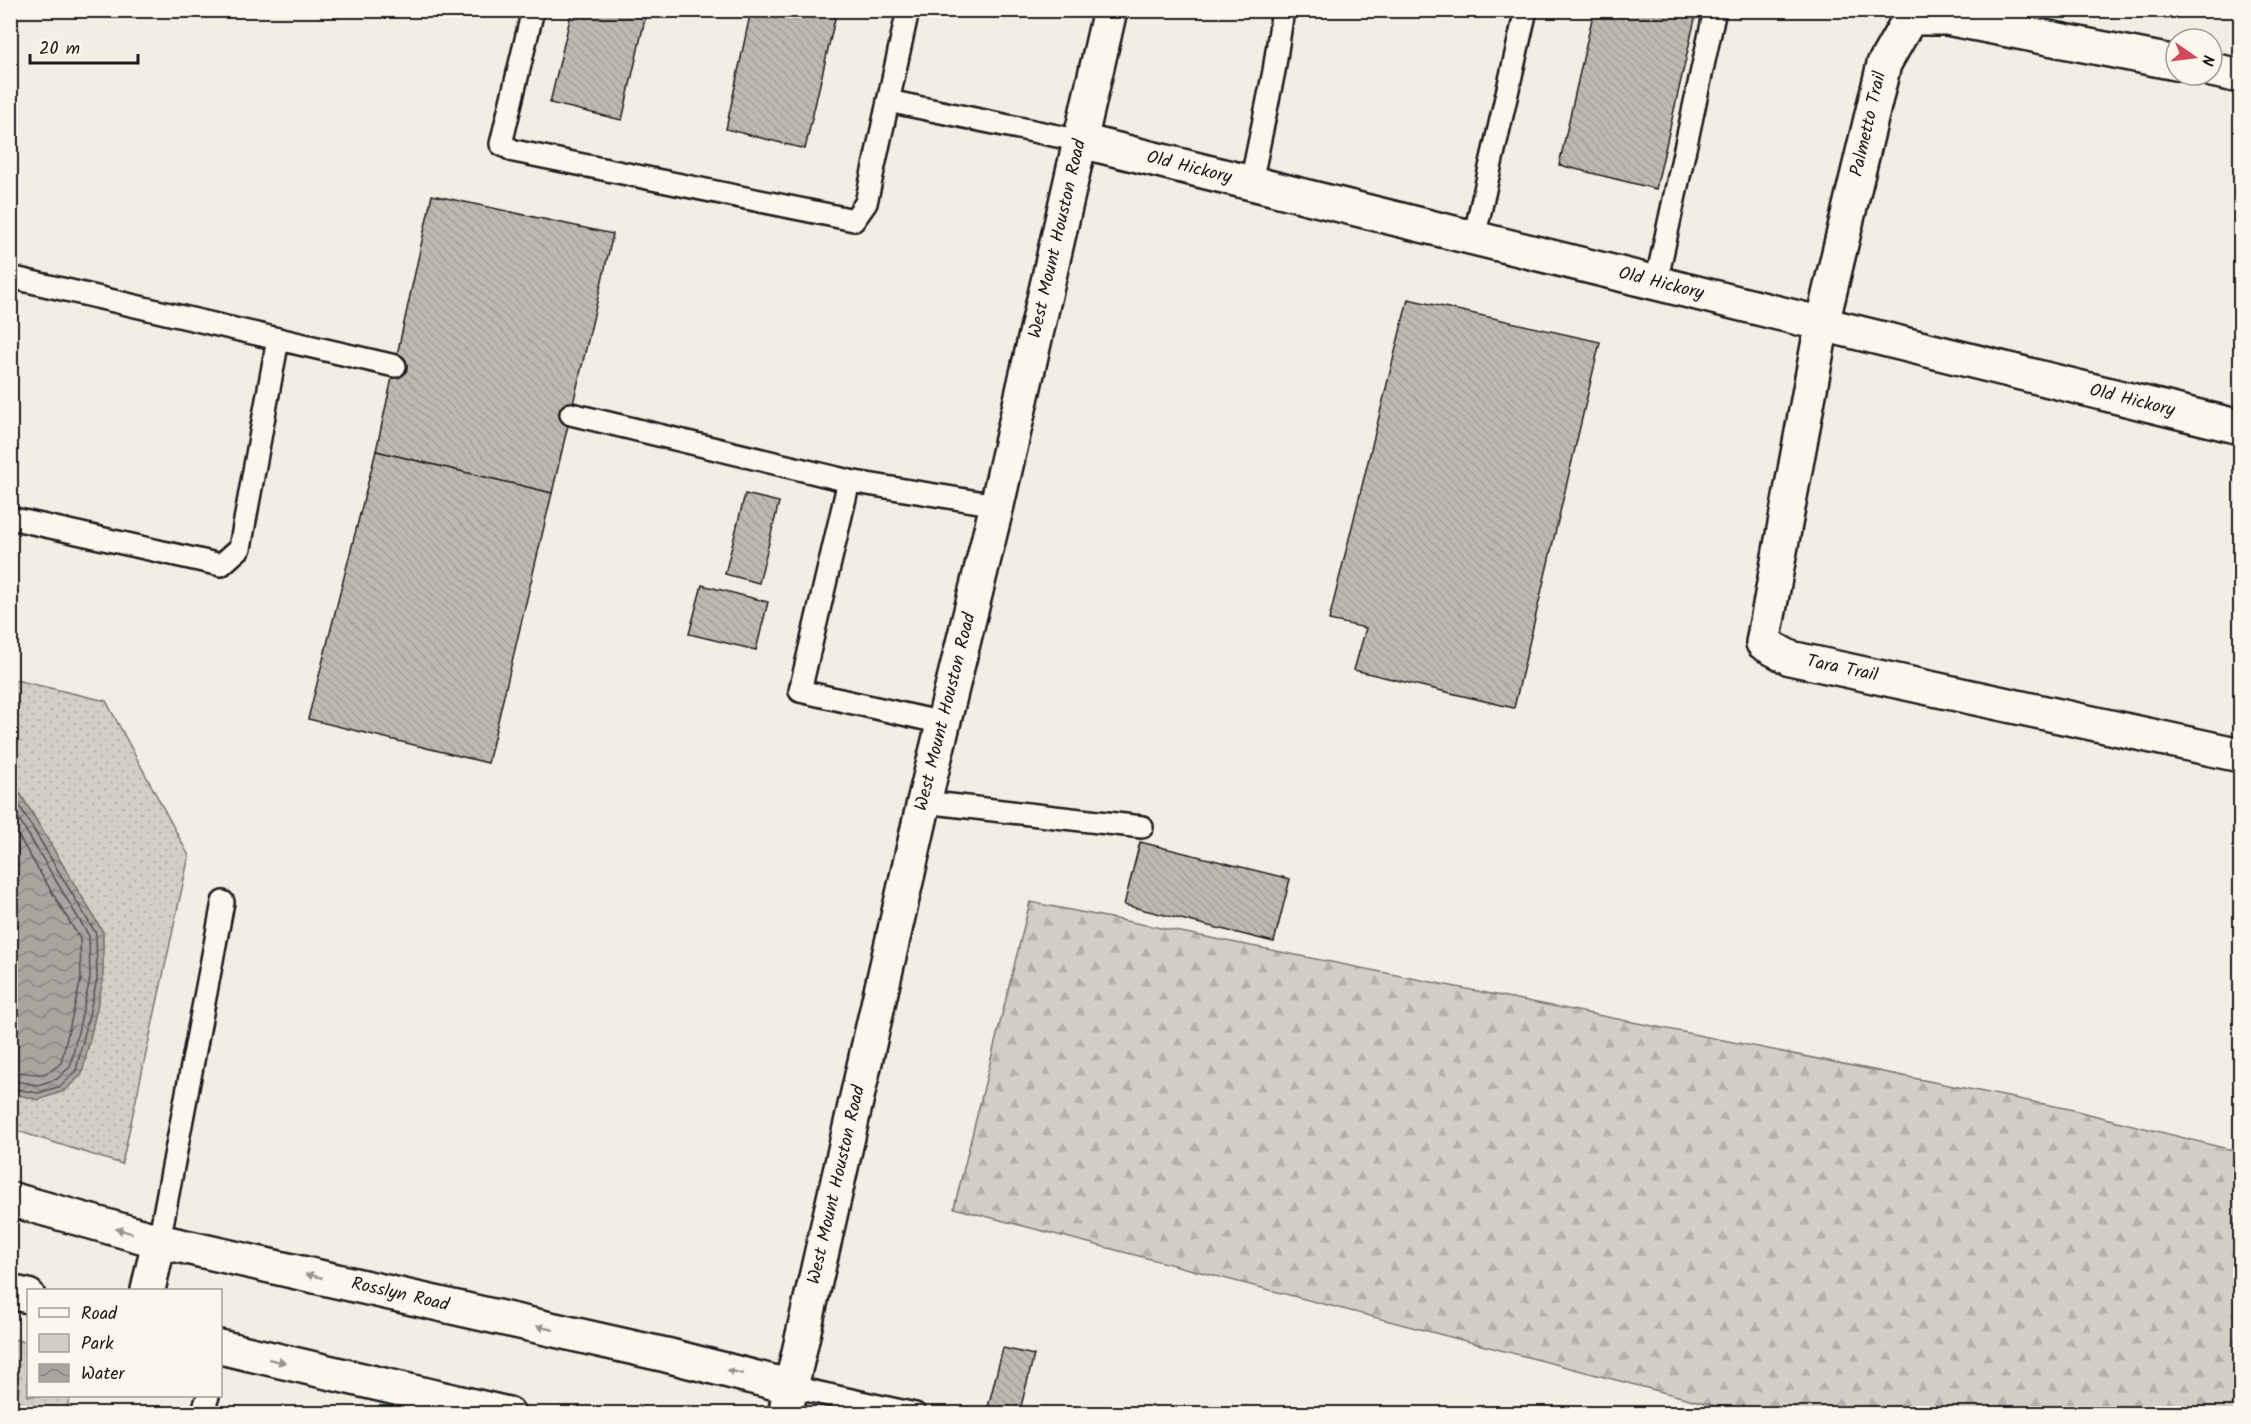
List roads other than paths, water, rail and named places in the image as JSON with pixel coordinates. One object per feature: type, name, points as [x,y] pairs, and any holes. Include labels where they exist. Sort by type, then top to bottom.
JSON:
[{"type":"street","name":"West Mount Houston Road","points":[[789,1400],[924,802],[997,505],[1110,10]]},
{"type":"street","name":"Palmetto Trail","points":[[1822,324],[1884,64],[1911,18],[1947,18],[2164,61]]},
{"type":"street","points":[[2224,72],[2241,76]]},
{"type":"street","name":"Old Hickory","points":[[1080,141],[2241,427]]},
{"type":"street","name":"Tara Trail","points":[[1822,324],[1763,643],[1790,658],[2241,755]]},
{"type":"street","name":"Rosslyn Road","points":[[10,1199],[159,1241],[666,1354],[789,1400]]},
{"type":"street","points":[[148,1289],[159,1241]]},
{"type":"street","points":[[10,1292],[27,1296]]},
{"type":"street","points":[[222,1350],[508,1413]]},
{"type":"lane","points":[[533,10],[501,144],[514,151],[854,220],[866,203],[908,10]]},
{"type":"lane","points":[[1251,183],[1274,71],[1283,10]]},
{"type":"lane","points":[[1474,238],[1526,10]]},
{"type":"lane","points":[[1656,283],[1715,10]]},
{"type":"lane","points":[[888,101],[1080,141]]},
{"type":"lane","points":[[10,277],[395,366]]},
{"type":"lane","points":[[10,518],[221,565],[240,548],[278,339]]},
{"type":"lane","points":[[571,414],[849,481],[997,505]]},
{"type":"lane","points":[[849,481],[801,691],[943,723]]},
{"type":"lane","points":[[924,802],[1142,827]]},
{"type":"lane","points":[[159,1241],[223,902]]},
{"type":"lane","points":[[202,1413],[207,1397]]},
{"type":"lane","points":[[789,1400],[915,1413]]},
{"type":"water","points":[[11,778],[103,932],[103,981],[82,1074],[64,1091],[38,1100],[11,1093]]}]
